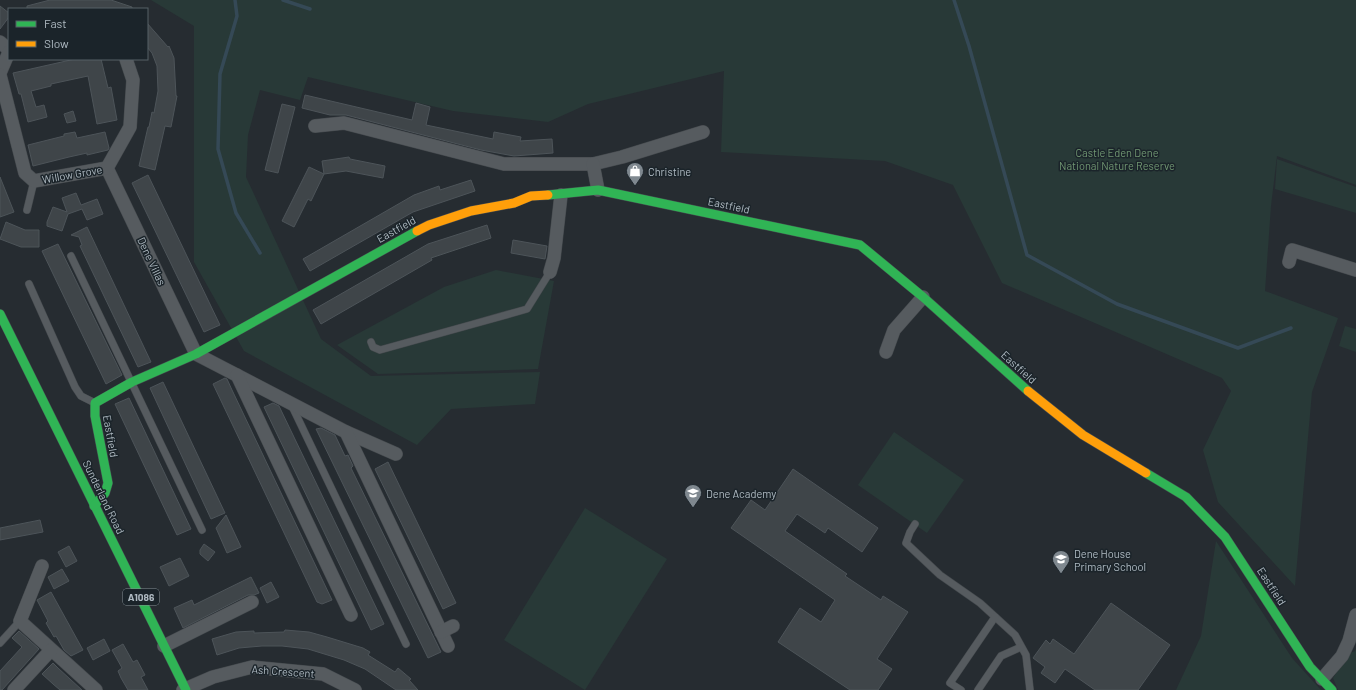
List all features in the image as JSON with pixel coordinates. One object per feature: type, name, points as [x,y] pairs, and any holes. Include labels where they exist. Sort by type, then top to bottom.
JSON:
[{"type":"street","points":[[0,42],[8,50]]},
{"type":"street","name":"Willow Grove","points":[[8,54],[0,74],[25,173],[34,181],[107,168],[130,128],[133,80],[126,60]]},
{"type":"street","points":[[316,126],[344,123],[504,164],[593,164],[622,157],[703,132]]},
{"type":"street","points":[[593,164],[598,190]]},
{"type":"street","name":"Dene Villas","points":[[107,168],[196,354]]},
{"type":"street","name":"Eastfield","points":[[94,506],[105,494],[108,483],[95,416],[95,403],[132,382],[196,354],[429,225],[471,211],[514,203],[531,196],[561,195],[598,190],[860,245],[923,297],[1035,397],[1083,435],[1186,497],[1225,537],[1310,667],[1332,690]]},
{"type":"street","points":[[550,272],[554,258],[561,195]]},
{"type":"street","points":[[1288,262],[1292,250],[1356,270]]},
{"type":"street","points":[[886,352],[894,330],[923,297]]},
{"type":"street","name":"Sunderland Road","points":[[0,314],[185,689]]},
{"type":"street","points":[[196,354],[346,432],[396,454]]},
{"type":"street","points":[[237,375],[351,614]]},
{"type":"street","points":[[346,432],[448,646]]},
{"type":"street","points":[[42,566],[20,621],[96,690]]},
{"type":"street","points":[[164,646],[252,602]]},
{"type":"street","points":[[1322,679],[1342,656],[1349,641],[1356,615]]},
{"type":"street","points":[[441,632],[453,626]]},
{"type":"street","points":[[14,690],[51,650]]},
{"type":"street","name":"Ash Crescent","points":[[185,689],[214,677],[252,667],[323,674],[355,690]]},
{"type":"lane","points":[[27,210],[34,181]]},
{"type":"lane","points":[[71,256],[202,530]]},
{"type":"lane","points":[[371,342],[373,347],[380,350],[527,309],[550,272]]},
{"type":"lane","points":[[29,284],[79,394],[95,403]]},
{"type":"lane","points":[[290,402],[406,644]]},
{"type":"lane","points":[[915,524],[906,543],[940,575],[980,603],[1014,635],[1026,655],[1030,690]]},
{"type":"lane","points":[[961,690],[950,683],[995,617]]},
{"type":"lane","points":[[0,643],[20,621]]},
{"type":"lane","points":[[978,690],[1001,656],[1021,647]]},
{"type":"green space","name":"Castle Eden Dene National Nature Reserve","points":[[151,0],[1356,0],[1356,185],[1277,156],[1271,206],[1265,291],[1338,318],[1312,392],[1295,586],[1218,502],[1203,450],[1231,391],[1222,378],[1002,283],[953,185],[885,161],[721,152],[724,71],[588,104],[548,122],[453,111],[308,77],[300,100],[260,90],[248,135],[246,177],[321,339],[371,376],[540,372],[535,404],[451,409],[417,445],[244,351],[194,262],[194,26]]},
{"type":"green space","points":[[1277,159],[1356,187],[1356,213],[1275,189]]},
{"type":"green space","points":[[496,270],[554,281],[538,369],[378,374],[337,345],[444,287]]},
{"type":"green space","points":[[1345,326],[1356,329],[1356,352],[1339,346]]},
{"type":"green space","points":[[894,432],[964,480],[927,533],[858,485]]},
{"type":"green space","points":[[585,508],[667,559],[585,690],[504,640]]},
{"type":"green space","points":[[1216,541],[1292,658],[1321,690],[1176,690],[1201,636]]},
{"type":"green space","points":[[1356,648],[1356,690],[1338,690],[1333,678],[1350,653],[1355,651]]},
{"type":"building","points":[[50,0],[111,0],[132,8],[27,8],[27,6]]},
{"type":"building","points":[[0,6],[8,12],[8,18],[0,29]]},
{"type":"building","points":[[148,24],[168,47],[169,46],[174,58],[177,96],[171,127],[165,126],[155,170],[139,166],[152,112],[154,113],[158,91],[157,66],[152,53],[148,48]]},
{"type":"building","points":[[71,60],[101,60],[108,88],[111,87],[117,120],[97,124],[88,76],[51,84],[51,86],[31,91],[36,107],[44,105],[47,117],[28,122],[21,94],[19,94],[13,73]]},
{"type":"building","points":[[305,95],[412,120],[416,103],[430,107],[426,125],[493,139],[494,132],[521,137],[520,141],[552,139],[553,153],[514,156],[481,150],[346,115],[330,115],[302,108]]},
{"type":"building","points":[[282,104],[295,107],[278,173],[265,170]]},
{"type":"building","points":[[73,111],[76,121],[67,123],[64,114]]},
{"type":"building","points":[[75,132],[77,138],[105,132],[109,148],[108,150],[87,155],[87,153],[33,166],[28,145]]},
{"type":"building","points":[[349,157],[350,159],[385,166],[383,178],[346,171],[324,174],[322,161]]},
{"type":"building","points":[[309,167],[324,174],[311,201],[308,199],[294,227],[282,221]]},
{"type":"building","points":[[148,175],[220,325],[204,332],[132,183]]},
{"type":"building","points":[[0,177],[14,212],[0,217]]},
{"type":"building","points":[[471,180],[475,191],[413,212],[310,271],[303,259],[414,195],[439,186],[440,190]]},
{"type":"building","points":[[76,193],[81,205],[97,199],[103,214],[87,220],[82,209],[68,214],[62,231],[47,226],[47,222],[53,207],[67,212],[62,198]]},
{"type":"building","points":[[6,222],[25,230],[39,230],[39,247],[21,247],[0,239]]},
{"type":"building","points":[[487,225],[491,238],[431,258],[432,260],[321,324],[313,310],[428,244]]},
{"type":"building","points":[[87,227],[151,362],[138,367],[80,246],[82,245],[79,237],[71,235]]},
{"type":"building","points":[[513,240],[547,246],[545,259],[511,253]]},
{"type":"building","points":[[58,244],[122,375],[106,384],[42,251]]},
{"type":"building","points":[[225,378],[227,379],[332,600],[322,604],[317,602],[213,384]]},
{"type":"building","points":[[163,382],[225,513],[211,519],[150,388]]},
{"type":"building","points":[[129,398],[191,529],[177,535],[115,404]]},
{"type":"building","points":[[273,403],[279,406],[384,624],[371,630],[264,407]]},
{"type":"building","points":[[321,428],[335,435],[345,456],[348,455],[353,466],[351,468],[441,652],[428,658],[316,429]]},
{"type":"building","points":[[388,462],[456,603],[443,609],[375,469]]},
{"type":"building","points":[[793,469],[878,528],[862,552],[828,528],[825,533],[797,514],[785,531],[847,574],[845,576],[881,600],[883,596],[908,612],[877,659],[892,669],[878,690],[850,690],[778,642],[800,608],[821,622],[835,600],[731,528],[751,500],[765,510]]},
{"type":"building","points":[[226,515],[241,547],[227,553],[216,528]]},
{"type":"building","points":[[40,520],[43,532],[0,540],[0,528]]},
{"type":"building","points":[[204,544],[215,552],[208,561],[200,554],[200,550]]},
{"type":"building","points":[[69,546],[77,561],[66,567],[58,552]]},
{"type":"building","points":[[180,558],[189,576],[169,586],[160,567]]},
{"type":"building","points":[[62,569],[69,581],[54,589],[48,577]]},
{"type":"building","points":[[251,577],[259,593],[248,595],[183,628],[174,608],[192,600],[194,605]]},
{"type":"building","points":[[271,582],[279,597],[267,603],[260,588]]},
{"type":"building","points":[[51,592],[83,650],[71,656],[64,650],[56,636],[54,637],[46,623],[48,621],[37,600]]},
{"type":"building","points":[[1111,603],[1170,645],[1138,690],[1095,690],[1065,669],[1055,683],[1041,673],[1045,667],[1033,658],[1046,640],[1050,644],[1053,639],[1074,654]]},
{"type":"building","points":[[285,630],[309,632],[363,648],[370,652],[368,655],[395,672],[398,668],[411,679],[409,680],[418,690],[396,690],[365,669],[344,660],[308,649],[282,646],[262,646],[239,648],[217,655],[212,639],[236,632],[284,632]]},
{"type":"building","points":[[19,631],[39,649],[2,690],[0,690],[0,671],[22,647],[12,638]]},
{"type":"building","points":[[104,639],[110,651],[93,660],[87,648]]},
{"type":"building","points":[[123,644],[133,662],[137,660],[145,675],[141,677],[148,690],[128,690],[121,678],[118,671],[122,668],[112,650]]},
{"type":"building","points":[[53,663],[82,690],[60,690],[42,674]]},
{"type":"waterway","points":[[235,0],[237,16],[220,74],[218,149],[236,213],[260,253]]},
{"type":"waterway","points":[[283,0],[310,9]]},
{"type":"waterway","points":[[954,0],[969,46],[1027,255],[1117,304],[1238,348],[1291,328]]},
{"type":"traffic: fast","points":[[548,195],[598,190],[860,245],[923,297],[1028,391]]},
{"type":"traffic: fast","points":[[94,506],[105,493],[108,483],[95,416],[95,403],[132,382],[196,354],[417,231]]},
{"type":"traffic: fast","points":[[0,314],[186,690]]},
{"type":"traffic: fast","points":[[1146,473],[1186,497],[1225,537],[1310,667],[1332,690]]},
{"type":"traffic: slow","points":[[417,231],[429,225],[471,211],[514,203],[531,196],[548,195]]},
{"type":"traffic: slow","points":[[1028,391],[1083,435],[1146,473]]},
{"type":"place","name":"Christine","points":[[635,186]]},
{"type":"place","name":"Dene Academy","points":[[693,508]]},
{"type":"place","name":"Dene House Primary School","points":[[1061,574]]}]
